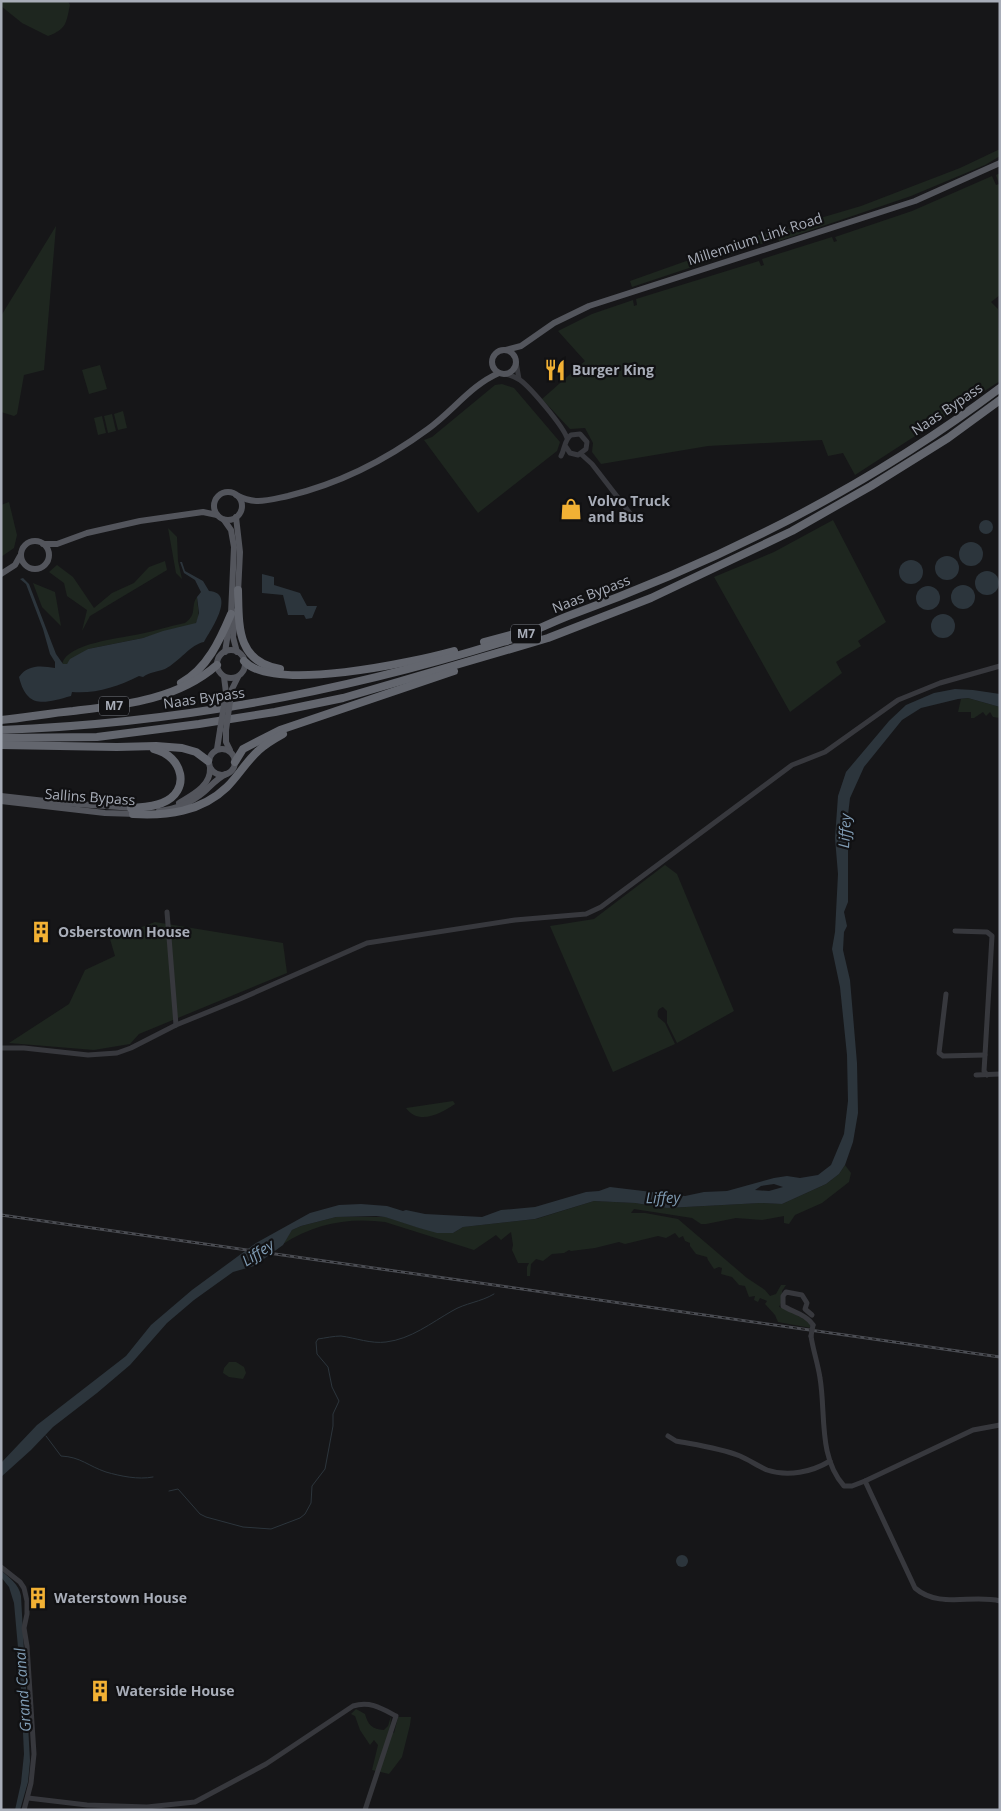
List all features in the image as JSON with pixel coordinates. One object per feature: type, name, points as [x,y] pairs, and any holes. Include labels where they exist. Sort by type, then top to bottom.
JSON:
[{"type":"highway","name":"Naas Bypass","points":[[1,730],[69,728],[248,705],[398,672],[506,642],[701,563],[786,521],[916,446],[1000,388]]},
{"type":"highway","name":"Naas Bypass","points":[[1,738],[97,737],[275,712],[343,698],[548,638],[652,598],[792,531],[871,486],[948,438],[1000,400]]},
{"type":"highway","name":"M7","points":[[238,590],[240,630],[247,651],[259,662],[267,666],[314,674]]},
{"type":"highway","name":"M7","points":[[160,696],[186,680],[204,665],[220,638],[231,614]]},
{"type":"highway","name":"M7","points":[[244,661],[252,667],[266,672],[302,676],[400,664],[460,649],[563,618]]},
{"type":"highway","name":"M7","points":[[235,762],[243,749],[280,730],[455,671],[498,653]]},
{"type":"highway","name":"M7","points":[[1,720],[149,700],[197,680],[217,665]]},
{"type":"highway","name":"M7","points":[[132,811],[168,815],[199,806],[227,787],[257,752],[268,743],[304,721]]},
{"type":"highway","points":[[1,745],[72,747],[156,746],[182,748],[196,752],[209,764]]},
{"type":"highway","points":[[132,811],[163,803],[175,794],[181,780],[177,764],[171,756],[162,751],[136,746]]},
{"type":"main road","name":"Millennium Link Road","points":[[506,350],[521,346],[554,323],[589,306],[915,201],[1000,163]]},
{"type":"main road","name":"Millennium Link Road","points":[[515,360],[521,346]]},
{"type":"main road","points":[[224,520],[236,517],[241,510],[258,501],[303,492],[372,464],[430,428],[484,380],[512,371],[515,360],[506,350],[496,353],[484,380]]},
{"type":"main road","points":[[492,363],[494,369],[502,373]]},
{"type":"main road","points":[[203,512],[214,504],[221,494],[229,492],[248,500],[258,501]]},
{"type":"main road","points":[[236,495],[241,502],[241,510]]},
{"type":"main road","points":[[214,504],[217,515]]},
{"type":"main road","points":[[15,564],[24,565],[31,569],[39,569],[46,565],[52,548],[57,544],[86,533],[140,521],[203,512],[217,515],[224,520],[231,530],[234,547],[231,614],[225,652]]},
{"type":"main road","points":[[229,693],[244,668],[244,661],[237,652],[233,636],[240,552],[236,517]]},
{"type":"main road","points":[[1,574],[15,564],[22,548],[28,543],[37,541],[43,544],[57,544]]},
{"type":"main road","points":[[43,544],[49,554]]},
{"type":"main road","points":[[20,555],[24,565]]},
{"type":"main road","points":[[237,652],[225,652],[219,657],[217,665],[219,672],[224,676],[231,678],[239,676]]},
{"type":"main road","points":[[223,730],[227,748],[235,762],[233,768],[226,774],[216,774],[209,764],[211,754],[217,749],[223,730],[229,693],[224,676]]},
{"type":"main road","points":[[217,749],[226,749],[231,752]]},
{"type":"main road","name":"Sallins Bypass","points":[[1,796],[132,811],[155,808],[179,803],[206,783],[210,774],[209,764]]},
{"type":"main road","name":"Sallins Bypass","points":[[1,801],[96,812],[164,810],[182,805],[202,794],[218,778],[226,774]]},
{"type":"street","points":[[515,360],[519,379]]},
{"type":"street","points":[[502,373],[519,379],[565,431],[567,438],[566,447],[561,456],[570,453],[575,455],[581,454],[586,449]]},
{"type":"street","points":[[565,431],[580,434],[586,439],[586,449],[592,464]]},
{"type":"street","points":[[567,438],[574,434]]},
{"type":"street","points":[[581,454],[592,464],[636,521]]},
{"type":"street","points":[[1,1048],[24,1048],[105,1055],[131,1048],[176,1025],[240,999],[349,949],[367,943],[515,920],[586,914],[607,902],[792,765],[825,752],[840,743],[898,700],[940,683],[1000,666]]},
{"type":"street","points":[[167,912],[176,1025]]},
{"type":"street","points":[[955,931],[987,932],[992,936],[984,1071],[987,1075]]},
{"type":"street","points":[[946,994],[940,1053],[943,1056],[985,1055]]},
{"type":"street","points":[[976,1075],[1000,1074]]},
{"type":"street","points":[[812,1315],[806,1309],[807,1303],[802,1295],[786,1292],[783,1296],[783,1306],[806,1318],[813,1325],[811,1336],[820,1378],[826,1444],[830,1461],[844,1486],[852,1486],[866,1481],[973,1430],[1000,1426]]},
{"type":"street","points":[[668,1436],[676,1441],[739,1455],[758,1466],[776,1472],[804,1472],[823,1466],[830,1461]]},
{"type":"street","points":[[866,1481],[915,1588],[922,1594],[932,1598],[955,1600],[993,1599],[1000,1601]]},
{"type":"street","points":[[1,1567],[20,1582],[27,1595],[27,1614],[24,1628],[27,1646],[34,1754],[28,1798],[24,1810]]},
{"type":"street","points":[[28,1798],[87,1804],[147,1807],[195,1802],[266,1764],[353,1706],[362,1703],[372,1704],[396,1716],[365,1810]]},
{"type":"shaded area","points":[[1,1],[68,1],[70,5],[65,25],[59,31],[48,36],[22,23],[1,6]]},
{"type":"shaded area","points":[[1000,149],[1000,156],[985,165],[911,196],[779,241],[777,234],[817,219],[861,206],[960,168]]},
{"type":"shaded area","points":[[1000,173],[1000,295],[991,302],[998,309],[1000,381],[855,475],[843,453],[828,456],[822,440],[708,446],[601,464],[592,452],[593,443],[585,428],[570,429],[542,399],[585,361],[558,331],[592,314],[633,300],[634,306],[637,305],[636,299],[759,261],[761,266],[764,265],[762,259],[832,237],[834,242],[837,241],[835,237],[912,211],[992,176],[996,185],[999,184],[996,175]]},
{"type":"shaded area","points":[[56,226],[44,370],[24,375],[17,414],[14,416],[1,412],[1,316]]},
{"type":"shaded area","points":[[765,233],[773,240],[632,287],[630,281]]},
{"type":"shaded area","points":[[100,365],[107,389],[89,394],[82,370]]},
{"type":"shaded area","points":[[502,384],[514,388],[560,442],[557,451],[478,513],[424,440],[432,437],[495,385]]},
{"type":"shaded area","points":[[123,411],[127,428],[118,430],[114,414]]},
{"type":"shaded area","points":[[112,414],[116,431],[108,433],[104,416]]},
{"type":"shaded area","points":[[102,416],[106,433],[98,435],[94,418]]},
{"type":"shaded area","points":[[9,502],[17,535],[14,548],[1,557],[1,505]]},
{"type":"shaded area","points":[[833,520],[886,622],[858,641],[861,646],[836,662],[842,673],[790,712],[714,577],[774,552]]},
{"type":"shaded area","points":[[168,528],[177,537],[178,561],[182,579],[176,573]]},
{"type":"shaded area","points":[[165,561],[167,570],[90,616],[82,631],[87,610],[67,596],[64,583],[49,572],[57,565],[73,577],[94,608],[112,593],[134,583],[149,567]]},
{"type":"shaded area","points":[[33,583],[55,592],[61,626],[42,607]]},
{"type":"shaded area","points":[[197,597],[198,619],[194,625],[88,649],[67,664],[62,664],[66,657],[84,646],[185,623],[193,613]]},
{"type":"shaded area","points":[[968,698],[1000,707],[1000,718],[993,717],[990,712],[986,716],[983,712],[971,718],[971,712],[958,712],[961,699]]},
{"type":"shaded area","points":[[665,865],[677,874],[734,1011],[677,1043],[667,1023],[667,1011],[663,1007],[661,1008],[658,1011],[658,1017],[665,1023],[675,1044],[613,1072],[550,926],[594,919]]},
{"type":"shaded area","points":[[155,922],[283,943],[287,973],[139,1034],[130,1044],[94,1050],[9,1043],[69,1004],[85,970],[115,956],[110,939]]},
{"type":"shaded area","points":[[453,1101],[455,1104],[443,1111],[424,1117],[411,1113],[406,1108]]},
{"type":"shaded area","points":[[845,1165],[851,1173],[849,1182],[822,1203],[795,1215],[789,1224],[784,1223],[784,1216],[762,1220],[736,1218],[701,1224],[692,1218],[634,1209],[631,1213],[645,1213],[678,1219],[770,1296],[776,1294],[781,1285],[786,1285],[782,1291],[782,1301],[779,1307],[809,1322],[811,1328],[778,1322],[775,1315],[765,1304],[767,1301],[760,1298],[758,1302],[754,1300],[755,1296],[749,1297],[745,1286],[739,1285],[732,1277],[721,1274],[722,1268],[714,1269],[707,1257],[696,1254],[690,1243],[685,1241],[683,1236],[679,1238],[675,1233],[666,1238],[658,1236],[625,1244],[619,1242],[595,1248],[569,1250],[564,1253],[552,1254],[543,1261],[536,1259],[531,1264],[530,1276],[527,1276],[529,1263],[518,1263],[512,1250],[511,1232],[501,1240],[496,1235],[474,1250],[385,1222],[345,1221],[307,1231],[283,1244],[292,1230],[336,1217],[386,1217],[420,1228],[453,1233],[463,1227],[536,1219],[594,1201],[635,1203],[667,1208],[760,1203],[782,1204],[826,1184],[839,1174]]},
{"type":"shaded area","points":[[229,1362],[236,1362],[244,1367],[246,1373],[243,1379],[229,1377],[223,1373],[224,1368]]},
{"type":"shaded area","points":[[356,1709],[365,1714],[371,1726],[384,1730],[388,1726],[391,1716],[390,1730],[394,1733],[398,1717],[411,1717],[402,1757],[389,1774],[372,1770],[378,1745],[374,1740],[370,1745],[360,1730],[355,1716],[351,1714]]},
{"type":"water","points":[[983,520],[989,520],[993,527],[989,534],[983,534],[979,530],[979,524]]},
{"type":"water","points":[[971,542],[980,545],[983,554],[980,563],[971,566],[962,563],[959,554],[962,545]]},
{"type":"water","points":[[947,556],[956,559],[959,568],[956,577],[947,580],[938,577],[935,568],[938,559]]},
{"type":"water","points":[[911,560],[920,563],[923,572],[920,581],[911,584],[902,581],[899,572],[902,563]]},
{"type":"water","points":[[180,562],[182,562],[185,571],[203,581],[209,591],[217,593],[221,598],[216,622],[204,642],[194,646],[165,669],[98,691],[72,692],[71,696],[45,702],[38,702],[27,695],[22,688],[19,677],[31,668],[55,668],[55,662],[50,654],[26,584],[20,579],[23,578],[29,584],[56,654],[63,664],[67,664],[70,659],[88,649],[143,638],[196,623],[199,613],[197,597],[201,592],[195,580],[184,573]]},
{"type":"water","points":[[987,571],[996,574],[999,583],[996,592],[987,595],[978,592],[975,583],[978,574]]},
{"type":"water","points":[[262,574],[274,577],[274,585],[300,593],[307,606],[317,606],[312,618],[306,619],[304,615],[288,615],[283,595],[262,593]]},
{"type":"water","points":[[963,585],[972,588],[975,597],[972,606],[963,609],[954,606],[951,597],[954,588]]},
{"type":"water","points":[[928,586],[933,587],[939,593],[939,603],[933,609],[928,610],[923,609],[917,603],[916,598],[917,593],[923,587]]},
{"type":"water","points":[[943,614],[948,615],[954,621],[954,631],[948,637],[943,638],[938,637],[932,631],[931,626],[932,621],[938,615]]},
{"type":"water","name":"Liffey","points":[[955,689],[1000,694],[1000,707],[968,698],[921,708],[902,720],[864,767],[850,798],[848,815],[848,902],[844,912],[847,926],[844,932],[843,950],[850,980],[857,1063],[858,1113],[853,1142],[845,1165],[839,1174],[826,1184],[782,1204],[760,1203],[667,1208],[635,1203],[594,1201],[535,1219],[463,1227],[453,1233],[437,1233],[376,1216],[336,1217],[301,1226],[292,1230],[283,1245],[254,1266],[233,1272],[194,1300],[167,1323],[130,1365],[53,1427],[1,1477],[1,1463],[37,1425],[126,1356],[151,1325],[192,1290],[256,1243],[310,1213],[339,1205],[361,1204],[387,1206],[403,1211],[425,1214],[482,1217],[501,1210],[535,1207],[610,1187],[685,1196],[704,1192],[727,1191],[774,1178],[787,1176],[800,1178],[818,1175],[831,1165],[844,1134],[848,1101],[847,1055],[840,987],[832,949],[835,932],[838,874],[835,838],[838,796],[846,772],[889,721],[906,705],[934,693]],"holes":[[[774,1184],[783,1187],[769,1191],[755,1190],[761,1186]]]},
{"type":"water","points":[[680,1555],[684,1555],[688,1561],[684,1567],[680,1567],[676,1563],[676,1559]]},
{"type":"water","name":"Grand Canal","points":[[1,1570],[16,1585],[21,1596],[30,1761],[28,1782],[20,1810],[15,1810],[21,1783],[24,1754],[20,1670],[14,1603],[9,1587],[1,1577]]},
{"type":"waterway","points":[[169,1491],[178,1489],[200,1514],[206,1517],[243,1527],[271,1529],[300,1518],[305,1514],[311,1503],[312,1486],[325,1469],[333,1426],[333,1414],[339,1401],[332,1387],[328,1367],[317,1354],[316,1342],[318,1339],[341,1336],[386,1342],[404,1338],[457,1308],[494,1294]]},
{"type":"waterway","points":[[46,1436],[61,1456],[74,1458],[100,1470],[117,1475],[135,1478],[153,1477]]},
{"type":"railway","points":[[1,1215],[1000,1357]]},
{"type":"place","name":"Burger King","points":[[555,370]]},
{"type":"place","name":"Volvo Truck and Bus","points":[[571,509]]},
{"type":"place","name":"Osberstown House","points":[[41,932]]},
{"type":"place","name":"Waterstown House","points":[[38,1598]]},
{"type":"place","name":"Waterside House","points":[[100,1691]]}]
